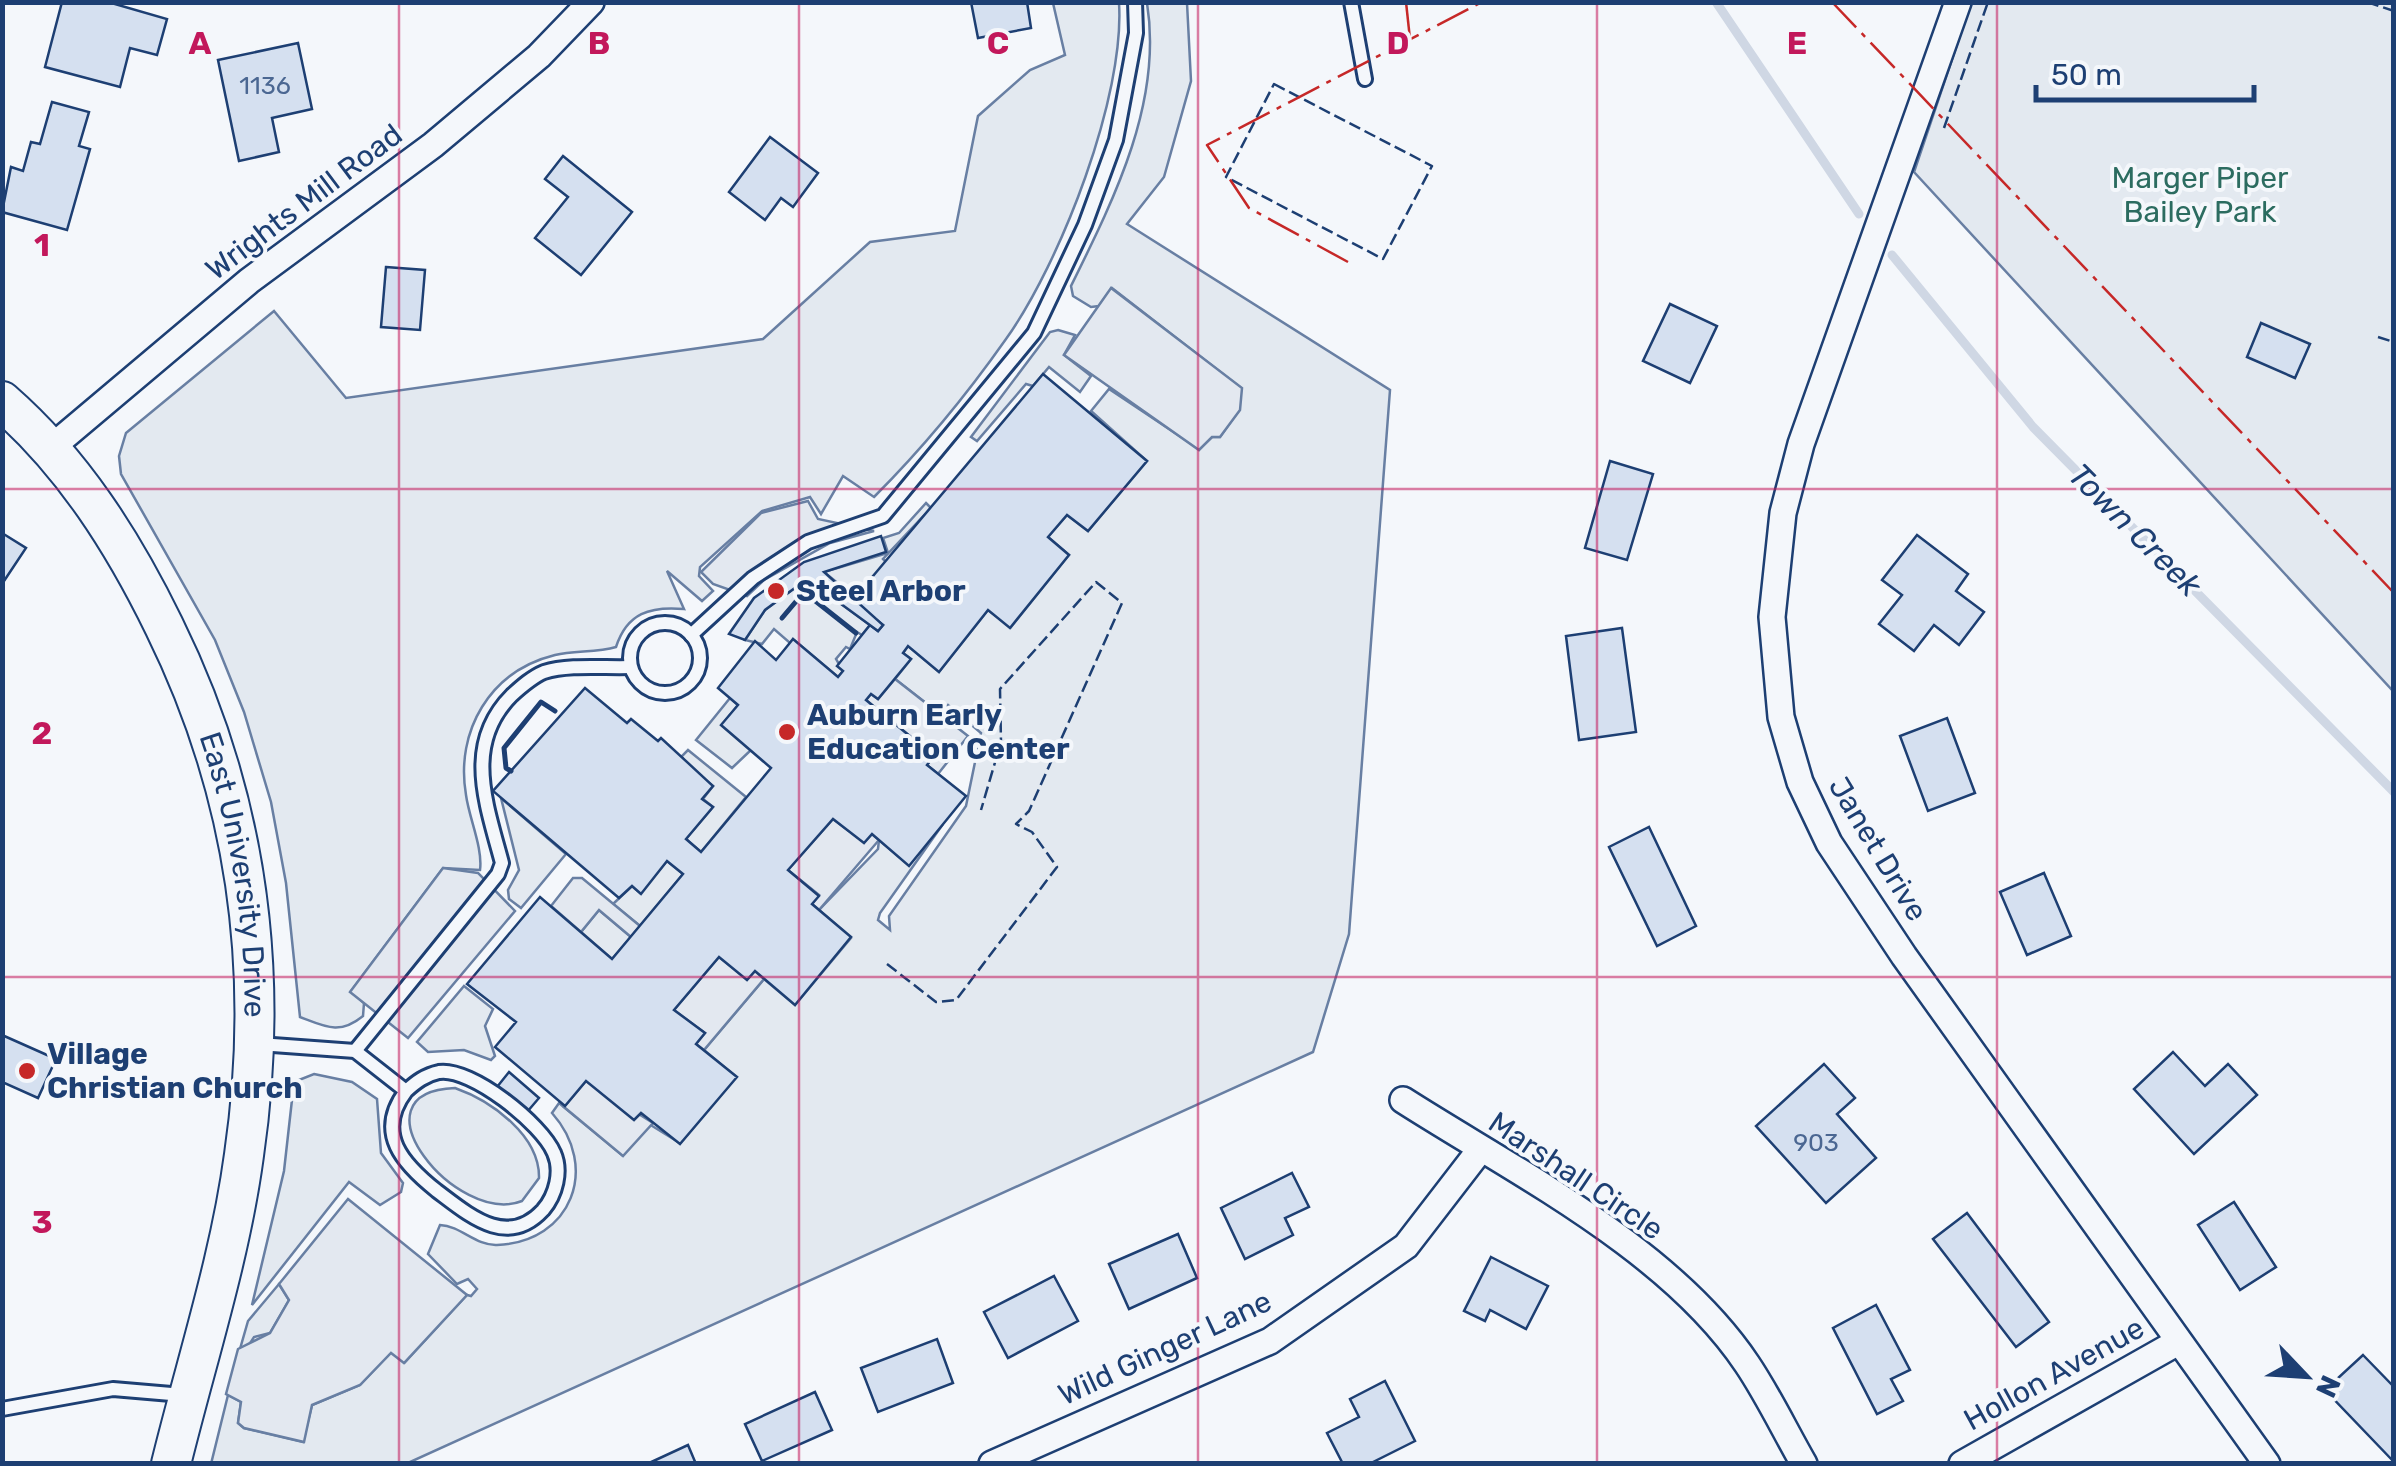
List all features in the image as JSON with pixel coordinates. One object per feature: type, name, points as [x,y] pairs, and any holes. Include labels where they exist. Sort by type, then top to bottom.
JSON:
[{"type":"main road","name":"East University Drive","points":[[2,401],[52,447],[114,534],[151,600],[184,669],[218,759],[250,888],[256,962],[256,1044],[244,1157],[170,1464]]},
{"type":"street","name":"Wrights Mill Road","points":[[52,447],[250,281],[433,145],[539,56],[591,2]]},
{"type":"street","name":"Janet Drive","points":[[1958,2],[1801,444],[1783,513],[1772,617],[1781,717],[1800,782],[1829,842],[2267,1464]]},
{"type":"street","name":"Marshall Circle","points":[[1403,1100],[1624,1242],[1704,1312],[1746,1362],[1804,1464]]},
{"type":"street","name":"Wild Ginger Lane","points":[[992,1464],[1270,1341],[1406,1246],[1480,1150]]},
{"type":"street","name":"Hollon Avenue","points":[[1962,1464],[2178,1342]]},
{"type":"lane","points":[[691,635],[753,578],[808,542],[883,516],[1034,333],[1085,225],[1116,140],[1136,33],[1135,2]]},
{"type":"lane","points":[[1352,2],[1365,79]]},
{"type":"lane","points":[[671,624],[691,635],[700,656],[699,668],[686,687],[676,692],[653,692],[642,686],[630,667],[632,644],[648,627],[671,624]]},
{"type":"lane","points":[[355,1051],[498,874],[502,863],[481,780],[482,743],[496,711],[524,683],[546,672],[630,667]]},
{"type":"lane","points":[[256,1044],[355,1051],[406,1090]]},
{"type":"lane","points":[[441,1072],[456,1074],[480,1082],[539,1130],[554,1154],[558,1176],[550,1200],[539,1214],[517,1228],[493,1228],[476,1222],[414,1172],[394,1145],[391,1122],[395,1105],[406,1090],[420,1078],[441,1072]]},
{"type":"lane","points":[[2,1409],[112,1389],[188,1396]]},
{"type":"green space","points":[[1053,3],[1119,3],[1112,84],[1068,223],[1048,267],[1006,339],[926,441],[874,497],[843,476],[821,514],[810,497],[762,511],[700,567],[699,576],[713,591],[702,601],[667,571],[684,609],[641,614],[626,626],[616,647],[562,653],[532,663],[495,689],[472,727],[464,771],[480,870],[443,868],[351,991],[364,1003],[363,1016],[340,1027],[300,1017],[286,883],[271,802],[244,712],[215,640],[121,474],[119,456],[126,433],[274,311],[346,398],[763,339],[870,242],[955,231],[978,116],[1030,70],[1065,55]]},
{"type":"green space","points":[[1147,3],[1187,3],[1191,81],[1164,177],[1127,224],[1390,390],[1349,934],[1313,1052],[408,1463],[211,1464],[228,1395],[241,1402],[238,1423],[244,1428],[303,1442],[312,1405],[360,1385],[391,1352],[405,1362],[467,1295],[471,1296],[477,1289],[468,1279],[457,1284],[428,1254],[440,1225],[497,1245],[523,1241],[544,1231],[560,1216],[571,1198],[575,1178],[574,1156],[552,1113],[559,1103],[622,1155],[649,1124],[680,1143],[736,1077],[704,1050],[764,979],[795,1005],[851,938],[819,910],[878,849],[879,840],[909,865],[943,824],[880,913],[878,920],[890,930],[889,916],[966,806],[981,733],[948,705],[940,714],[895,679],[911,659],[903,653],[908,646],[939,672],[988,610],[1011,627],[1069,555],[1048,537],[1067,515],[1088,531],[1147,461],[1091,411],[1109,389],[1199,449],[1212,437],[1220,437],[1239,410],[1241,388],[1112,288],[1099,306],[1091,307],[1073,296],[1071,286],[1118,184],[1141,113],[1148,77]]},
{"type":"green space","name":"Marger Piper Bailey Park","points":[[1971,3],[2393,3],[2393,691],[1914,172]]},
{"type":"green space","points":[[1050,332],[1075,335],[1064,355],[1091,376],[1080,392],[1049,367],[1033,386],[1026,384],[977,441],[971,437]]},
{"type":"green space","points":[[926,503],[931,508],[883,559],[886,562],[856,598],[824,572],[888,553],[883,538],[899,533]]},
{"type":"green space","points":[[807,579],[870,625],[862,635],[857,632],[850,649],[846,647],[836,659],[843,671],[838,677],[793,639],[790,643],[774,629],[762,644],[745,640],[765,610]]},
{"type":"green space","points":[[730,698],[738,705],[722,725],[751,750],[732,768],[696,740]]},
{"type":"green space","points":[[688,750],[746,797],[701,852],[686,839],[713,807],[703,799],[713,786],[685,764],[682,756]]},
{"type":"green space","points":[[501,798],[566,854],[521,908],[509,899],[508,890],[519,870]]},
{"type":"green space","points":[[667,861],[683,874],[640,926],[613,904],[632,886],[640,893]]},
{"type":"green space","points":[[599,910],[631,937],[612,959],[581,932]]},
{"type":"green space","points":[[464,986],[493,1009],[485,1026],[495,1056],[491,1060],[464,1050],[428,1052],[417,1042]]},
{"type":"green space","points":[[314,1074],[352,1082],[377,1099],[381,1153],[403,1183],[401,1192],[380,1205],[349,1182],[252,1305],[284,1171],[294,1082]]},
{"type":"green space","points":[[455,1088],[498,1111],[532,1148],[539,1178],[522,1201],[496,1204],[469,1195],[444,1178],[424,1156],[412,1132],[411,1111],[424,1095]]},
{"type":"green space","points":[[279,1284],[289,1300],[270,1333],[254,1337],[247,1348],[240,1349],[248,1321]]},
{"type":"shaded area","points":[[1111,288],[1242,388],[1240,410],[1220,437],[1212,437],[1199,450],[1064,355]]},
{"type":"shaded area","points":[[808,501],[818,519],[874,531],[830,543],[764,580],[747,596],[713,584],[701,572],[761,513]]},
{"type":"shaded area","points":[[895,679],[968,736],[938,774],[927,765],[933,755],[866,700],[871,694],[878,699]]},
{"type":"shaded area","points":[[833,819],[864,842],[872,834],[879,840],[819,910],[812,904],[819,895],[788,870]]},
{"type":"shaded area","points":[[443,868],[478,873],[515,911],[408,1038],[350,992]]},
{"type":"shaded area","points":[[573,878],[582,878],[640,926],[631,937],[599,910],[581,932],[551,906]]},
{"type":"shaded area","points":[[719,957],[747,979],[755,971],[764,979],[704,1050],[696,1044],[705,1033],[674,1010]]},
{"type":"shaded area","points":[[586,1081],[653,1123],[623,1156],[564,1107]]},
{"type":"shaded area","points":[[348,1199],[467,1295],[404,1363],[391,1353],[360,1385],[312,1405],[304,1442],[244,1428],[238,1423],[241,1402],[226,1394],[238,1349],[270,1333],[289,1300],[279,1284]]},
{"type":"building","points":[[62,2],[108,2],[167,19],[157,55],[130,48],[120,87],[45,67]]},
{"type":"building","points":[[971,2],[1027,2],[1031,28],[978,38]]},
{"type":"building","points":[[298,43],[312,109],[272,118],[279,152],[239,161],[218,60]]},
{"type":"building","points":[[52,102],[89,112],[79,146],[90,149],[67,230],[2,212],[11,167],[23,171],[31,142],[40,144]]},
{"type":"building","points":[[770,137],[818,173],[793,207],[781,198],[765,220],[729,192]]},
{"type":"building","points":[[563,156],[632,212],[581,275],[535,238],[568,197],[545,179]]},
{"type":"building","points":[[386,267],[425,270],[420,330],[381,327]]},
{"type":"building","points":[[1670,304],[1717,326],[1690,383],[1643,361]]},
{"type":"building","points":[[2261,323],[2310,344],[2295,378],[2247,357]]},
{"type":"building","name":"Auburn Early Education Center","points":[[1043,374],[1147,461],[1088,531],[1067,515],[1048,537],[1069,555],[1010,628],[988,610],[939,672],[908,646],[903,653],[911,659],[878,699],[871,694],[866,700],[934,756],[927,765],[966,796],[909,866],[872,834],[864,843],[833,819],[788,870],[819,896],[812,904],[851,937],[795,1005],[755,971],[747,980],[719,957],[674,1010],[705,1033],[696,1044],[737,1077],[680,1144],[641,1113],[634,1120],[586,1081],[565,1106],[495,1047],[516,1022],[467,984],[540,897],[612,959],[683,874],[667,861],[641,894],[632,886],[619,898],[493,791],[585,688],[627,723],[631,719],[658,741],[661,738],[713,786],[702,799],[713,807],[686,839],[701,852],[771,768],[721,725],[738,705],[718,688],[755,641],[776,660],[793,639],[838,677],[843,671],[837,666],[870,625],[878,631],[883,625],[852,601]]},
{"type":"building","points":[[1610,461],[1653,474],[1627,560],[1585,548]]},
{"type":"building","points":[[2,533],[26,548],[2,584]]},
{"type":"building","points":[[1917,535],[1968,574],[1956,591],[1984,612],[1959,645],[1934,625],[1914,651],[1879,624],[1902,595],[1882,580]]},
{"type":"building","name":"Steel Arbor","points":[[881,536],[886,552],[824,572],[883,625],[878,631],[807,579],[765,610],[745,640],[729,634],[754,598],[804,562]]},
{"type":"building","points":[[1622,628],[1636,732],[1579,740],[1566,636]]},
{"type":"building","points":[[1947,718],[1975,793],[1928,811],[1900,736]]},
{"type":"building","points":[[1649,827],[1696,926],[1657,946],[1609,847]]},
{"type":"building","points":[[2044,873],[2071,936],[2027,955],[2000,892]]},
{"type":"building","name":"Village Christian Church","points":[[2,1035],[56,1059],[38,1098],[2,1082]]},
{"type":"building","points":[[2173,1052],[2205,1086],[2228,1064],[2257,1095],[2194,1154],[2134,1089]]},
{"type":"building","points":[[1824,1064],[1855,1098],[1837,1114],[1876,1158],[1826,1203],[1756,1126]]},
{"type":"building","points":[[509,1072],[539,1098],[527,1112],[497,1087]]},
{"type":"building","points":[[1292,1173],[1309,1207],[1285,1218],[1293,1235],[1245,1259],[1221,1208]]},
{"type":"building","points":[[2234,1202],[2276,1267],[2240,1290],[2198,1225]]},
{"type":"building","points":[[1967,1213],[2049,1322],[2016,1347],[1933,1239]]},
{"type":"building","points":[[1178,1234],[1197,1278],[1129,1309],[1109,1264]]},
{"type":"building","points":[[1491,1257],[1548,1286],[1526,1329],[1490,1310],[1485,1321],[1464,1311]]},
{"type":"building","points":[[1054,1276],[1078,1321],[1008,1358],[984,1312]]},
{"type":"building","points":[[1876,1305],[1910,1370],[1891,1379],[1903,1401],[1877,1414],[1833,1328]]},
{"type":"building","points":[[937,1339],[953,1383],[878,1412],[861,1368]]},
{"type":"building","points":[[2363,1355],[2394,1387],[2394,1462],[2325,1390]]},
{"type":"building","points":[[1385,1381],[1415,1441],[1369,1464],[1343,1464],[1327,1433],[1359,1417],[1350,1399]]},
{"type":"building","points":[[815,1392],[832,1430],[762,1461],[745,1424]]},
{"type":"building","points":[[688,1445],[696,1464],[647,1464]]},
{"type":"waterway","name":"Town Creek","points":[[1716,2],[1859,214]]},
{"type":"waterway","name":"Town Creek","points":[[1892,255],[2033,427],[2394,792]]},
{"type":"fence","points":[[1944,128],[1988,2]]},
{"type":"fence","points":[[2367,2],[2394,11]]},
{"type":"fence","points":[[1274,84],[1432,166],[1383,259],[1226,177],[1274,84]]},
{"type":"fence","points":[[2378,337],[2394,342]]},
{"type":"fence","points":[[887,964],[936,1002],[956,1000],[1057,867],[1032,832],[1016,824],[1029,811],[1122,603],[1096,582],[1000,689],[1001,742],[981,810]]},
{"type":"wall","points":[[782,618],[804,592],[856,633]]},
{"type":"wall","points":[[511,771],[506,768],[504,748],[541,702],[555,711]]},
{"type":"power","points":[[1406,2],[1410,39]]},
{"type":"power","points":[[1348,262],[1249,208],[1207,145],[1482,2]]},
{"type":"power","points":[[1832,2],[2394,593]]},
{"type":"place","name":"Steel Arbor","points":[[776,591]]},
{"type":"place","name":"Auburn Early Education Center","points":[[787,732]]},
{"type":"place","name":"Village Christian Church","points":[[27,1071]]}]
